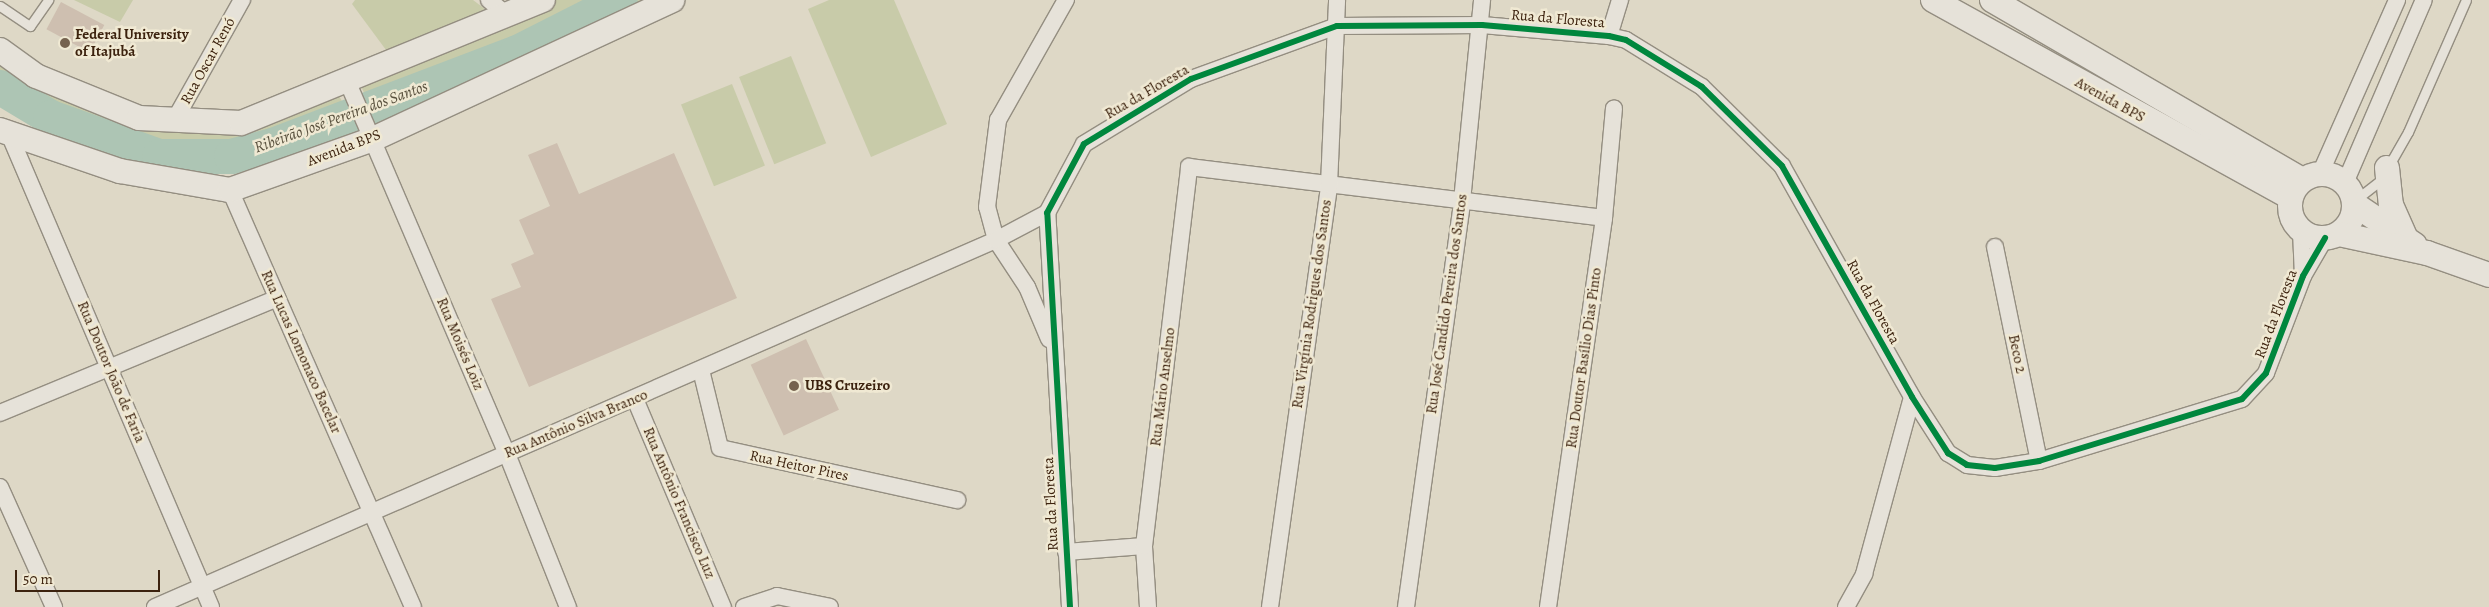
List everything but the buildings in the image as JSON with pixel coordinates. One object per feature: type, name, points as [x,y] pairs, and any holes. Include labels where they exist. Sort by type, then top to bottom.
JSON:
[{"type":"main road","points":[[0,50],[36,76],[139,118],[241,123],[348,83],[543,0]]},
{"type":"main road","name":"Avenida BPS","points":[[5,133],[120,171],[230,190],[370,134],[672,0]]},
{"type":"main road","name":"Avenida BPS","points":[[1933,0],[2304,183],[2351,196],[2407,240],[2427,253]]},
{"type":"main road","name":"Avenida BPS","points":[[1992,0],[2304,183]]},
{"type":"main road","points":[[2387,168],[2391,205],[2407,240]]},
{"type":"main road","points":[[2304,183],[2290,216],[2301,231],[2427,253],[2489,275]]},
{"type":"main road","points":[[2332,236],[2351,219],[2351,196]]},
{"type":"street","name":"Rua Oscar Renó","points":[[174,121],[242,0]]},
{"type":"street","points":[[489,0],[509,16]]},
{"type":"street","points":[[1054,351],[1028,287],[996,240],[987,207],[998,120],[1066,0]]},
{"type":"street","name":"Rua Virgínia Rodrigues dos Santos","points":[[1270,607],[1329,185],[1337,0]]},
{"type":"street","name":"Rua José Candido Pereira dos Santos","points":[[1406,607],[1462,201],[1482,25],[1482,0]]},
{"type":"street","points":[[1609,36],[1620,0]]},
{"type":"street","points":[[2304,183],[2397,0]]},
{"type":"street","points":[[2351,196],[2424,0]]},
{"type":"street","name":"Rua da Floresta","points":[[1070,607],[1047,213],[1084,144],[1191,79],[1336,26],[1482,25],[1609,36],[1626,40],[1702,87],[1782,166],[1912,397],[1948,453],[1968,465],[1995,468],[2039,461],[2242,399],[2266,373],[2303,276],[2332,236]]},
{"type":"street","name":"Rua Moisés Loiz","points":[[348,83],[507,454],[568,607]]},
{"type":"street","name":"Rua Doutor Basílio Dias Pinto","points":[[1548,607],[1604,218],[1614,108]]},
{"type":"street","name":"Rua Doutor João de Faria","points":[[5,133],[212,607]]},
{"type":"street","name":"Rua Mário Anselmo","points":[[1148,607],[1144,546],[1189,167],[1329,185]]},
{"type":"street","points":[[1329,185],[1604,218]]},
{"type":"street","name":"Rua Lucas Lomonaco Bacelar","points":[[230,190],[413,607]]},
{"type":"street","points":[[996,240],[1047,213]]},
{"type":"street","name":"Rua da Floresta","points":[[2301,231],[2303,276]]},
{"type":"street","name":"Rua Antônio Silva Branco","points":[[155,607],[996,240]]},
{"type":"street","name":"Beco 2","points":[[1995,246],[2039,461]]},
{"type":"street","points":[[0,413],[277,298]]},
{"type":"street","name":"Rua Heitor Pires","points":[[701,370],[720,448],[957,500]]},
{"type":"street","points":[[1846,607],[1864,574],[1912,397]]},
{"type":"street","name":"Rua Antônio Francisco Luz","points":[[635,399],[723,607]]},
{"type":"street","points":[[0,488],[54,607]]},
{"type":"street","points":[[1066,552],[1144,546]]},
{"type":"street","points":[[744,607],[777,596],[830,607]]},
{"type":"lane","points":[[0,6],[30,26],[48,0]]},
{"type":"lane","points":[[2351,196],[2370,191],[2387,168],[2408,132],[2466,0]]},
{"type":"green space","points":[[74,0],[133,0],[120,22]]},
{"type":"green space","points":[[355,0],[473,0],[485,9],[389,54],[352,4]]},
{"type":"green space","points":[[556,0],[651,0],[378,125],[361,86]]},
{"type":"green space","points":[[829,0],[894,0],[947,124],[871,157],[808,9]]},
{"type":"green space","points":[[0,54],[33,77],[214,128],[338,94],[359,132],[234,164],[157,162],[53,134],[0,100]]},
{"type":"green space","points":[[791,56],[826,143],[774,164],[739,77]]},
{"type":"green space","points":[[732,84],[765,166],[714,186],[681,105]]},
{"type":"waterway","name":"Ribeirão José Pereira dos Santos","points":[[0,87],[50,117],[159,156],[231,156],[272,145],[517,52],[620,0]]},
{"type":"cycle path","points":[[1070,607],[1047,213],[1084,144],[1191,79],[1337,26],[1482,25],[1609,36],[1626,40],[1702,87],[1782,166],[1912,397],[1948,453],[1967,465],[1995,468],[2039,461],[2242,399],[2266,373],[2303,276],[2325,238]]},
{"type":"place","name":"Federal University of Itajubá","points":[[65,43]]},
{"type":"place","name":"UBS Cruzeiro","points":[[794,386]]}]
